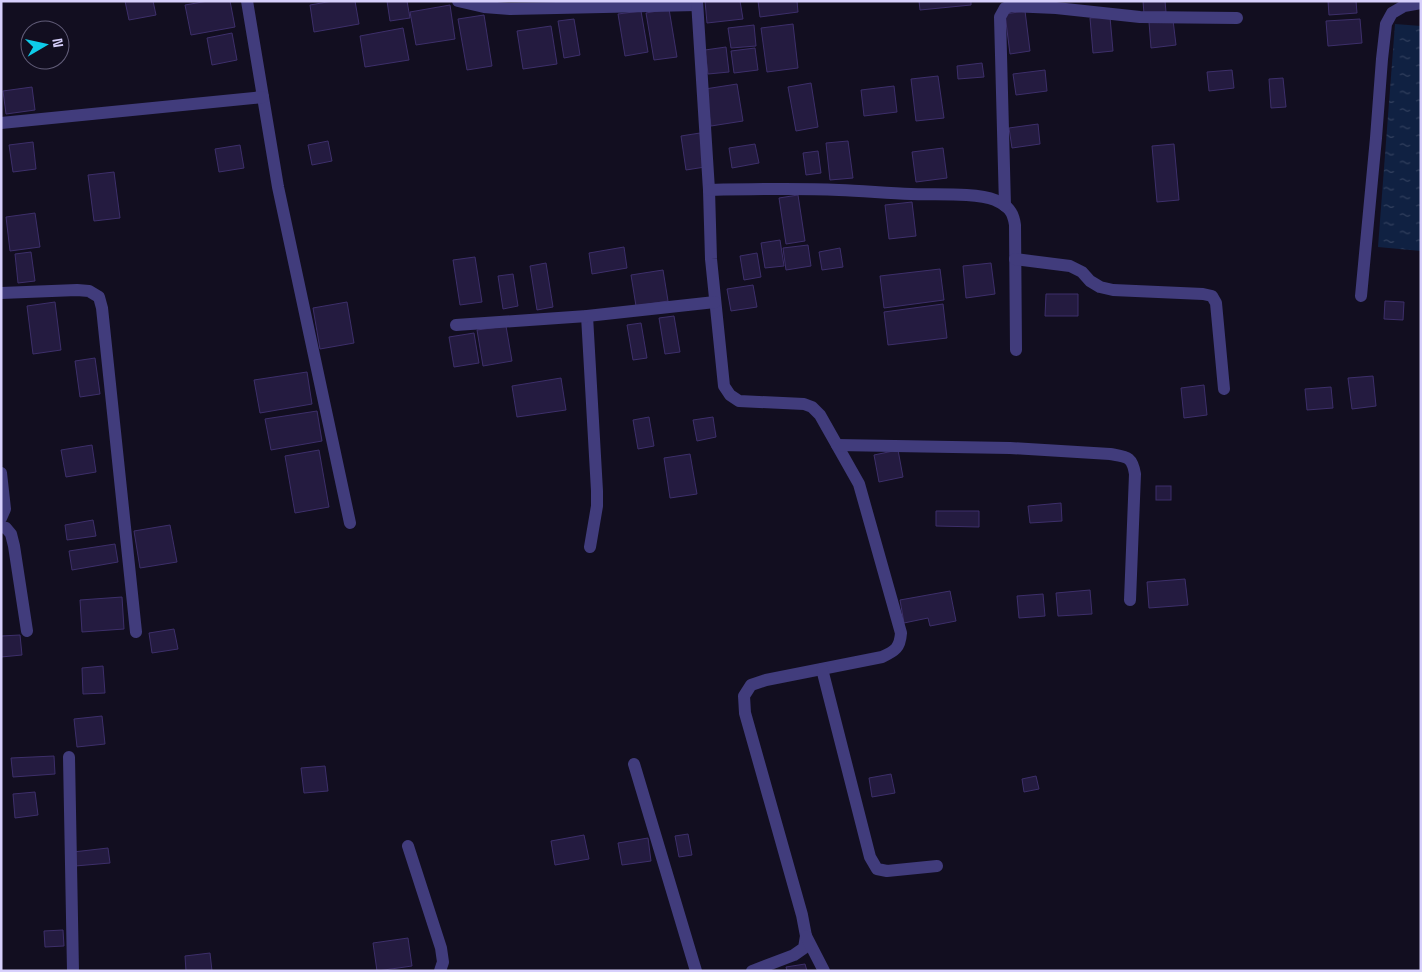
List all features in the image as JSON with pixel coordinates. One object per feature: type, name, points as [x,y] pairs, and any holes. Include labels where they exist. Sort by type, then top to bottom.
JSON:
[{"type":"street","points":[[247,1],[278,187],[350,523]]},
{"type":"street","points":[[458,1],[484,7],[510,9],[697,3],[709,190],[711,259],[724,386],[730,395],[739,401],[804,404],[812,407],[820,415],[859,484],[901,633],[900,644],[895,651],[882,657],[751,685],[744,696],[745,713],[806,936],[824,971]]},
{"type":"street","points":[[1362,296],[1386,24],[1392,13],[1404,6],[1421,3]]},
{"type":"street","points":[[1005,206],[1000,16],[1005,8],[1012,6],[1081,6],[1140,16],[1237,18]]},
{"type":"street","points":[[1,123],[263,97]]},
{"type":"street","points":[[709,190],[764,188],[821,189],[973,196],[993,200],[1005,206],[1013,214],[1015,225],[1016,350]]},
{"type":"street","points":[[1015,259],[1070,266],[1082,272],[1090,281],[1100,287],[1113,290],[1212,296],[1216,303],[1224,389]]},
{"type":"street","points":[[1,293],[77,290],[89,291],[99,296],[103,318],[136,632]]},
{"type":"street","points":[[456,325],[587,316],[715,302]]},
{"type":"street","points":[[587,316],[597,492],[597,506],[590,547]]},
{"type":"street","points":[[837,445],[1010,448],[1110,454],[1126,457],[1133,463],[1134,474],[1130,600]]},
{"type":"street","points":[[1,473],[5,509],[1,518]]},
{"type":"street","points":[[1,527],[6,528],[11,534],[27,631]]},
{"type":"street","points":[[822,669],[870,857],[877,869],[887,871],[937,866]]},
{"type":"street","points":[[69,757],[73,971]]},
{"type":"street","points":[[634,764],[696,971]]},
{"type":"street","points":[[408,846],[441,948],[443,962],[440,971]]},
{"type":"street","points":[[752,971],[794,955],[804,948],[806,936]]},
{"type":"water","points":[[1395,24],[1421,26],[1421,251],[1378,247]]},
{"type":"building","points":[[125,1],[153,1],[156,15],[129,20]]},
{"type":"building","points":[[208,1],[230,1],[235,27],[191,35],[185,5]]},
{"type":"building","points":[[333,1],[355,1],[359,24],[314,32],[310,5]]},
{"type":"building","points":[[387,1],[407,1],[410,18],[390,21]]},
{"type":"building","points":[[705,1],[740,1],[743,19],[707,23]]},
{"type":"building","points":[[758,1],[797,1],[798,12],[760,17]]},
{"type":"building","points":[[919,1],[971,1],[971,5],[920,10]]},
{"type":"building","points":[[1143,1],[1165,1],[1166,12],[1144,14]]},
{"type":"building","points":[[1328,1],[1356,1],[1357,13],[1329,15]]},
{"type":"building","points":[[450,5],[455,39],[416,45],[410,12]]},
{"type":"building","points":[[669,9],[677,57],[654,60],[646,13]]},
{"type":"building","points":[[641,11],[648,52],[625,56],[618,14]]},
{"type":"building","points":[[1025,11],[1030,51],[1010,54],[1005,14]]},
{"type":"building","points":[[484,15],[492,66],[467,70],[458,19]]},
{"type":"building","points":[[1110,17],[1113,51],[1093,53],[1090,18]]},
{"type":"building","points":[[574,19],[580,55],[564,58],[558,21]]},
{"type":"building","points":[[1360,19],[1362,43],[1328,46],[1326,21]]},
{"type":"building","points":[[1173,20],[1176,45],[1151,48],[1149,22]]},
{"type":"building","points":[[793,24],[798,68],[767,72],[761,28]]},
{"type":"building","points":[[754,25],[756,46],[731,48],[728,28]]},
{"type":"building","points":[[551,26],[557,64],[523,69],[517,31]]},
{"type":"building","points":[[403,28],[409,60],[365,67],[360,36]]},
{"type":"building","points":[[232,33],[237,60],[212,65],[207,38]]},
{"type":"building","points":[[726,47],[729,72],[708,74],[705,50]]},
{"type":"building","points":[[755,48],[758,70],[734,73],[731,51]]},
{"type":"building","points":[[982,63],[984,77],[958,79],[957,66]]},
{"type":"building","points":[[1045,70],[1047,91],[1016,95],[1013,74]]},
{"type":"building","points":[[1232,70],[1234,88],[1209,91],[1207,72]]},
{"type":"building","points":[[938,76],[944,118],[916,121],[911,79]]},
{"type":"building","points":[[1283,78],[1286,107],[1271,108],[1269,79]]},
{"type":"building","points":[[811,83],[818,127],[796,131],[788,87]]},
{"type":"building","points":[[737,84],[743,121],[711,126],[705,89]]},
{"type":"building","points":[[894,86],[897,112],[864,116],[861,90]]},
{"type":"building","points":[[32,87],[35,110],[6,114],[3,91]]},
{"type":"building","points":[[1038,124],[1040,144],[1012,148],[1009,128]]},
{"type":"building","points":[[700,133],[705,167],[686,170],[681,136]]},
{"type":"building","points":[[328,141],[332,161],[312,165],[308,145]]},
{"type":"building","points":[[848,141],[853,178],[830,180],[826,143]]},
{"type":"building","points":[[33,142],[36,169],[13,172],[9,145]]},
{"type":"building","points":[[755,144],[759,163],[732,168],[729,148]]},
{"type":"building","points":[[1174,144],[1179,200],[1157,202],[1152,146]]},
{"type":"building","points":[[240,145],[244,168],[219,172],[215,149]]},
{"type":"building","points":[[943,148],[947,178],[916,182],[912,152]]},
{"type":"building","points":[[818,151],[821,173],[806,175],[803,153]]},
{"type":"building","points":[[114,172],[120,218],[94,221],[88,175]]},
{"type":"building","points":[[798,195],[805,241],[786,244],[779,198]]},
{"type":"building","points":[[912,202],[916,236],[889,239],[885,205]]},
{"type":"building","points":[[35,213],[40,247],[10,251],[6,217]]},
{"type":"building","points":[[780,240],[784,266],[765,268],[761,243]]},
{"type":"building","points":[[808,245],[811,266],[786,270],[783,248]]},
{"type":"building","points":[[624,247],[627,268],[592,274],[589,253]]},
{"type":"building","points":[[840,248],[843,267],[822,270],[819,252]]},
{"type":"building","points":[[31,252],[35,281],[18,283],[15,254]]},
{"type":"building","points":[[757,253],[761,277],[744,280],[740,256]]},
{"type":"building","points":[[475,257],[482,302],[460,305],[453,260]]},
{"type":"building","points":[[546,263],[553,307],[537,310],[530,266]]},
{"type":"building","points":[[991,263],[995,294],[966,298],[963,266]]},
{"type":"building","points":[[940,269],[944,300],[884,308],[880,276]]},
{"type":"building","points":[[663,270],[668,301],[636,306],[631,275]]},
{"type":"building","points":[[513,274],[518,306],[503,309],[498,276]]},
{"type":"building","points":[[753,285],[757,307],[731,311],[727,289]]},
{"type":"building","points":[[1046,294],[1078,294],[1078,316],[1045,316]]},
{"type":"building","points":[[1385,301],[1404,302],[1403,320],[1384,319]]},
{"type":"building","points":[[55,302],[61,350],[33,354],[27,306]]},
{"type":"building","points":[[347,302],[354,343],[320,349],[313,308]]},
{"type":"building","points":[[943,304],[947,338],[888,345],[884,312]]},
{"type":"building","points":[[674,316],[680,352],[665,354],[659,318]]},
{"type":"building","points":[[641,323],[647,358],[633,360],[627,325]]},
{"type":"building","points":[[506,326],[512,361],[483,366],[477,330]]},
{"type":"building","points":[[474,333],[479,363],[454,367],[449,337]]},
{"type":"building","points":[[95,358],[100,394],[80,397],[75,361]]},
{"type":"building","points":[[307,372],[312,404],[260,413],[254,380]]},
{"type":"building","points":[[1373,376],[1376,406],[1352,409],[1348,378]]},
{"type":"building","points":[[561,378],[566,410],[517,417],[512,386]]},
{"type":"building","points":[[1204,385],[1207,415],[1184,418],[1181,388]]},
{"type":"building","points":[[1331,387],[1333,408],[1307,410],[1305,389]]},
{"type":"building","points":[[317,411],[322,441],[271,450],[265,419]]},
{"type":"building","points":[[649,417],[654,446],[638,449],[633,420]]},
{"type":"building","points":[[713,417],[716,437],[697,441],[693,420]]},
{"type":"building","points":[[92,445],[96,472],[66,477],[61,450]]},
{"type":"building","points":[[319,450],[329,507],[295,513],[285,456]]},
{"type":"building","points":[[898,450],[903,477],[879,482],[874,455]]},
{"type":"building","points":[[690,454],[697,494],[670,498],[664,458]]},
{"type":"building","points":[[1156,486],[1171,486],[1171,500],[1156,500]]},
{"type":"building","points":[[1061,503],[1062,521],[1030,523],[1028,506]]},
{"type":"building","points":[[936,511],[979,511],[979,527],[936,526]]},
{"type":"building","points":[[93,520],[96,536],[67,540],[65,525]]},
{"type":"building","points":[[170,525],[177,562],[140,568],[134,531]]},
{"type":"building","points":[[115,544],[118,562],[72,570],[69,551]]},
{"type":"building","points":[[1185,579],[1188,605],[1149,608],[1147,582]]},
{"type":"building","points":[[1090,590],[1092,614],[1058,616],[1056,593]]},
{"type":"building","points":[[950,591],[956,621],[930,626],[928,618],[904,623],[900,600]]},
{"type":"building","points":[[1043,594],[1045,616],[1019,618],[1017,596]]},
{"type":"building","points":[[122,597],[124,629],[82,632],[80,600]]},
{"type":"building","points":[[174,629],[178,649],[152,653],[149,633]]},
{"type":"building","points":[[20,635],[22,655],[1,657],[1,636]]},
{"type":"building","points":[[103,666],[105,693],[83,694],[82,668]]},
{"type":"building","points":[[102,716],[105,744],[77,747],[74,719]]},
{"type":"building","points":[[54,756],[55,774],[13,777],[11,758]]},
{"type":"building","points":[[325,766],[328,791],[304,793],[301,768]]},
{"type":"building","points":[[891,774],[895,793],[872,797],[869,778]]},
{"type":"building","points":[[1036,776],[1039,789],[1024,792],[1022,779]]},
{"type":"building","points":[[35,792],[38,815],[15,818],[13,794]]},
{"type":"building","points":[[688,834],[692,855],[679,857],[675,836]]},
{"type":"building","points":[[584,835],[589,859],[555,865],[551,841]]},
{"type":"building","points":[[648,838],[651,861],[622,865],[618,843]]},
{"type":"building","points":[[108,848],[110,863],[75,866],[73,852]]},
{"type":"building","points":[[63,930],[64,946],[45,947],[44,931]]},
{"type":"building","points":[[408,938],[412,966],[377,971],[373,943]]},
{"type":"building","points":[[210,953],[212,971],[186,971],[185,956]]},
{"type":"building","points":[[805,964],[807,971],[787,971],[786,967]]}]
